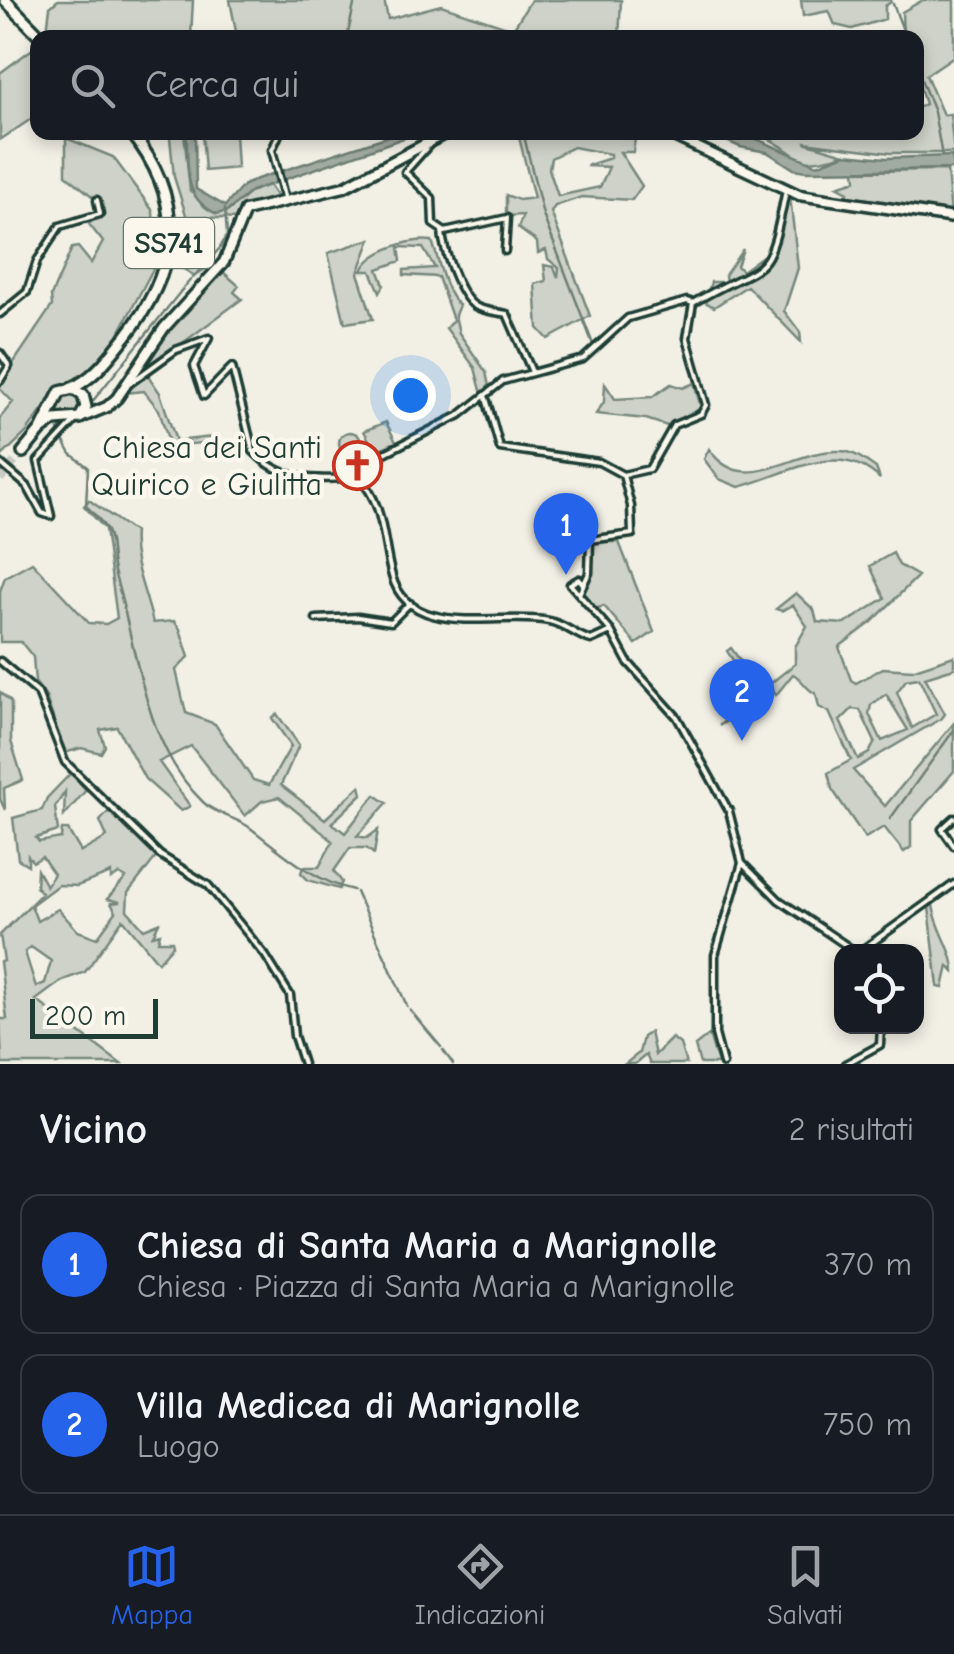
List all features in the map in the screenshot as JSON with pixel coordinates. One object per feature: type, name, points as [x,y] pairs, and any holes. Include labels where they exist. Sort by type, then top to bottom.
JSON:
[{"type":"main road","points":[[5,0],[34,30]]},
{"type":"main road","name":"SS741","points":[[41,430],[67,426],[86,402],[102,365],[151,302],[169,244],[166,194],[149,154],[138,140]]},
{"type":"main road","points":[[53,404],[67,426],[110,406],[164,328],[224,262],[245,211],[344,187],[434,140]]},
{"type":"main road","points":[[681,140],[786,190],[816,199],[954,218]]},
{"type":"main road","name":"SS741","points":[[22,452],[41,430],[60,392],[102,365]]},
{"type":"main road","points":[[70,388],[97,411]]},
{"type":"street","points":[[276,140],[272,148],[285,190],[285,204]]},
{"type":"street","points":[[434,140],[405,172],[432,198],[432,221],[442,231],[446,257],[468,299],[476,308],[507,314],[533,374]]},
{"type":"street","points":[[692,304],[764,267],[775,244],[786,190]]},
{"type":"street","points":[[0,314],[27,292],[37,261],[60,226],[100,214],[97,200]]},
{"type":"street","points":[[442,231],[507,218],[504,251]]},
{"type":"street","points":[[358,477],[371,460],[486,398],[504,380],[587,357],[610,330],[628,318],[687,301],[692,304]]},
{"type":"street","points":[[486,398],[500,448],[599,462],[624,476],[649,470],[674,425],[701,414],[706,406],[687,338],[692,304]]},
{"type":"street","points":[[126,386],[176,350],[209,338],[194,366],[203,394],[208,395],[232,367],[253,451],[260,458],[297,478],[358,477],[376,496],[393,582],[410,603],[438,617],[550,621],[591,640],[611,631]]},
{"type":"street","points":[[0,353],[9,366],[0,381]]},
{"type":"street","points":[[0,463],[27,486],[42,513],[51,516],[38,460],[67,426]]},
{"type":"street","points":[[579,594],[590,572],[590,540],[632,534],[624,476]]},
{"type":"street","points":[[583,584],[580,578],[570,584],[611,631],[627,661],[691,738],[729,811],[742,863],[716,955],[715,1034],[723,1064]]},
{"type":"street","points":[[316,619],[358,617],[390,622],[410,603]]},
{"type":"street","points":[[0,661],[38,692],[65,762],[160,854],[208,885],[265,955],[290,995],[294,1036],[303,1064]]},
{"type":"street","points":[[954,818],[942,829],[954,846]]},
{"type":"street","points":[[742,863],[779,900],[846,944]]},
{"type":"street","points":[[869,944],[954,884]]},
{"type":"street","points":[[845,1064],[880,1045],[881,1034]]},
{"type":"shaded area","points":[[58,0],[193,0],[191,30],[47,30],[50,7]]},
{"type":"shaded area","points":[[230,0],[384,0],[388,19],[441,5],[513,29],[531,0],[621,0],[619,30],[236,30]]},
{"type":"shaded area","points":[[801,0],[891,2],[885,6],[885,19],[852,29],[835,25],[829,11],[803,16]]},
{"type":"shaded area","points":[[923,0],[954,0],[954,56],[926,75],[943,115],[950,114],[954,153],[890,153],[804,142],[845,154],[813,161],[797,157],[772,140],[924,140],[924,30],[903,30],[902,12]]},
{"type":"shaded area","points":[[30,51],[30,120],[0,140],[0,73]]},
{"type":"shaded area","points":[[66,140],[113,157],[153,211],[154,241],[149,261],[154,267],[102,365],[57,390],[26,433],[2,456],[0,418],[13,402],[0,389],[0,383],[52,306],[51,296],[72,248],[78,247],[91,263],[103,242],[89,224],[102,211],[98,201],[66,175]]},
{"type":"shaded area","points":[[170,140],[185,140],[190,191],[228,211],[252,191],[269,185],[279,200],[244,207],[236,219],[200,217],[214,240],[208,267],[195,276],[182,268],[188,221],[174,177]]},
{"type":"shaded area","points":[[186,140],[195,140],[196,189],[225,206],[244,185],[257,179],[377,140],[398,140],[251,191],[228,211],[217,214],[197,199],[188,169]]},
{"type":"shaded area","points":[[203,140],[235,140],[237,168],[205,171]]},
{"type":"shaded area","points":[[520,140],[635,140],[633,152],[620,152],[642,186],[632,200],[582,197],[555,206],[551,212],[590,316],[548,339],[538,328],[535,284],[546,281],[544,265],[554,267],[558,277],[559,268],[548,259],[546,250],[538,253],[537,242],[518,228],[523,215],[506,216],[506,195],[519,200],[534,198]],"holes":[[[573,147],[610,154],[610,158],[586,166],[609,167],[600,187],[558,196],[549,169],[551,158]]]},
{"type":"shaded area","points":[[724,140],[759,140],[817,165],[845,154],[886,158],[952,156],[954,169],[806,171],[794,169],[767,152]]},
{"type":"shaded area","points":[[947,170],[951,215],[847,199],[848,192],[837,186],[856,180],[855,171]]},
{"type":"shaded area","points":[[781,193],[790,196],[798,268],[784,311],[800,332],[801,342],[747,286],[714,307],[705,302],[711,282],[726,282],[725,275],[743,249],[737,266],[742,271],[768,252]]},
{"type":"shaded area","points":[[371,239],[358,273],[373,319],[345,323],[328,253]]},
{"type":"shaded area","points":[[432,241],[446,285],[459,305],[455,315],[459,333],[486,372],[490,391],[482,394],[475,368],[446,328],[453,320],[438,277],[404,275],[404,270],[435,268],[423,248],[399,247],[401,261],[378,269],[384,285],[380,292],[371,271],[362,271],[373,257],[392,247]]},
{"type":"shaded area","points":[[222,271],[239,286],[234,292],[242,299],[145,371],[160,393],[176,441],[211,437],[213,442],[170,446],[159,410],[144,391],[124,393],[159,338]]},
{"type":"shaded area","points":[[694,383],[701,408],[667,426],[646,419],[596,414],[604,402],[605,384],[615,399],[652,397],[671,384],[683,388]]},
{"type":"shaded area","points":[[74,392],[82,401],[80,414],[62,417],[56,408],[59,396]]},
{"type":"shaded area","points":[[386,422],[396,442],[375,451],[364,431]]},
{"type":"shaded area","points":[[346,432],[354,432],[361,443],[354,454],[346,454],[339,447],[339,439]]},
{"type":"shaded area","points":[[709,449],[723,464],[753,471],[822,452],[845,451],[876,468],[880,479],[847,461],[829,461],[739,487],[719,479],[704,459]]},
{"type":"shaded area","points":[[89,500],[134,532],[137,565],[153,623],[174,621],[180,629],[189,657],[176,670],[186,713],[215,724],[253,780],[269,785],[291,746],[272,718],[277,714],[299,745],[281,785],[325,819],[360,786],[362,794],[332,823],[345,833],[375,795],[387,803],[357,836],[367,838],[378,830],[374,854],[366,848],[350,848],[334,871],[342,882],[339,889],[308,880],[301,873],[303,867],[319,867],[333,841],[279,797],[262,801],[245,816],[191,746],[159,762],[190,806],[181,811],[145,779],[117,727],[100,730],[105,746],[101,753],[81,748],[65,753],[46,697],[35,682],[33,657],[21,642],[0,642],[0,591],[5,577],[32,562],[89,623],[106,624],[117,618],[105,529],[84,506]]},
{"type":"shaded area","points":[[592,542],[619,542],[654,632],[636,644],[604,606],[595,609],[581,592],[592,574]]},
{"type":"shaded area","points":[[893,553],[899,565],[918,576],[872,622],[839,647],[851,680],[856,683],[883,668],[912,670],[954,656],[954,668],[925,677],[945,714],[942,718],[853,770],[885,806],[954,723],[954,771],[911,821],[911,847],[904,852],[884,827],[865,838],[832,789],[828,773],[851,760],[829,712],[819,707],[816,694],[796,676],[793,674],[776,695],[773,691],[719,726],[755,694],[727,651],[731,648],[761,689],[766,687],[795,664],[795,647],[807,626],[793,605],[782,611],[776,609],[796,593],[814,610],[817,622],[845,624],[885,598],[870,566]],"holes":[[[919,678],[936,714],[912,728],[897,692],[906,680]],[[886,694],[908,730],[882,741],[869,714],[871,705]],[[852,709],[860,710],[875,742],[869,753],[858,759],[840,721]]]},
{"type":"shaded area","points":[[0,692],[11,702],[11,741],[23,780],[4,788],[5,810],[0,799]]},
{"type":"shaded area","points":[[71,773],[86,790],[64,816],[65,792],[55,807],[58,831],[36,838],[39,842],[61,838],[62,830],[68,830],[81,852],[107,837],[100,821],[109,811],[157,856],[128,893],[127,910],[144,929],[159,923],[153,935],[160,933],[158,941],[172,941],[173,945],[158,962],[123,919],[85,972],[63,980],[36,1000],[121,1064],[2,1064],[0,1019],[7,1019],[0,935],[42,893],[36,887],[37,870],[46,886],[54,874],[42,857],[33,862],[28,856],[28,865],[18,859],[13,818],[42,810],[47,798]],"holes":[[[111,873],[111,879],[119,874],[126,878],[107,899],[120,902],[111,903],[116,912],[97,938],[78,931],[58,909],[37,921],[31,905],[58,885],[77,886]],[[31,947],[51,961],[45,983],[36,987],[25,952]]]},
{"type":"shaded area","points":[[933,905],[954,972],[948,966],[943,988],[938,987],[929,907]]},
{"type":"shaded area","points":[[650,1032],[655,1055],[672,1038],[680,1044],[686,1064],[650,1064],[646,1055],[635,1064],[625,1064],[639,1053],[643,1037]]},
{"type":"shaded area","points":[[709,1035],[718,1064],[700,1064],[695,1046]]},
{"type":"waterway","points":[[349,30],[355,0]]},
{"type":"waterway","points":[[893,4],[903,30]]},
{"type":"waterway","points":[[924,87],[934,112],[942,156]]},
{"type":"waterway","points":[[525,140],[543,215],[594,347]]},
{"type":"waterway","points":[[92,402],[220,248],[227,235],[225,209]]},
{"type":"waterway","points":[[62,425],[58,431],[71,454],[88,467],[86,506],[108,533],[113,567],[155,726],[183,779],[208,806],[249,827],[311,872],[353,890]]},
{"type":"waterway","points":[[890,819],[954,730]]},
{"type":"waterway","points":[[356,892],[407,1006]]},
{"type":"waterway","points":[[410,1010],[441,1047]]},
{"type":"waterway","points":[[443,1050],[453,1064]]},
{"type":"tunnel","points":[[0,479],[23,452]]},
{"type":"place","name":"Chiesa dei Santi Quirico e Giulitta","points":[[357,465]]},
{"type":"place","name":"Chiesa di Santa Maria a Marignolle","points":[[566,575]]},
{"type":"place","name":"Villa Medicea di Marignolle","points":[[742,741]]}]
